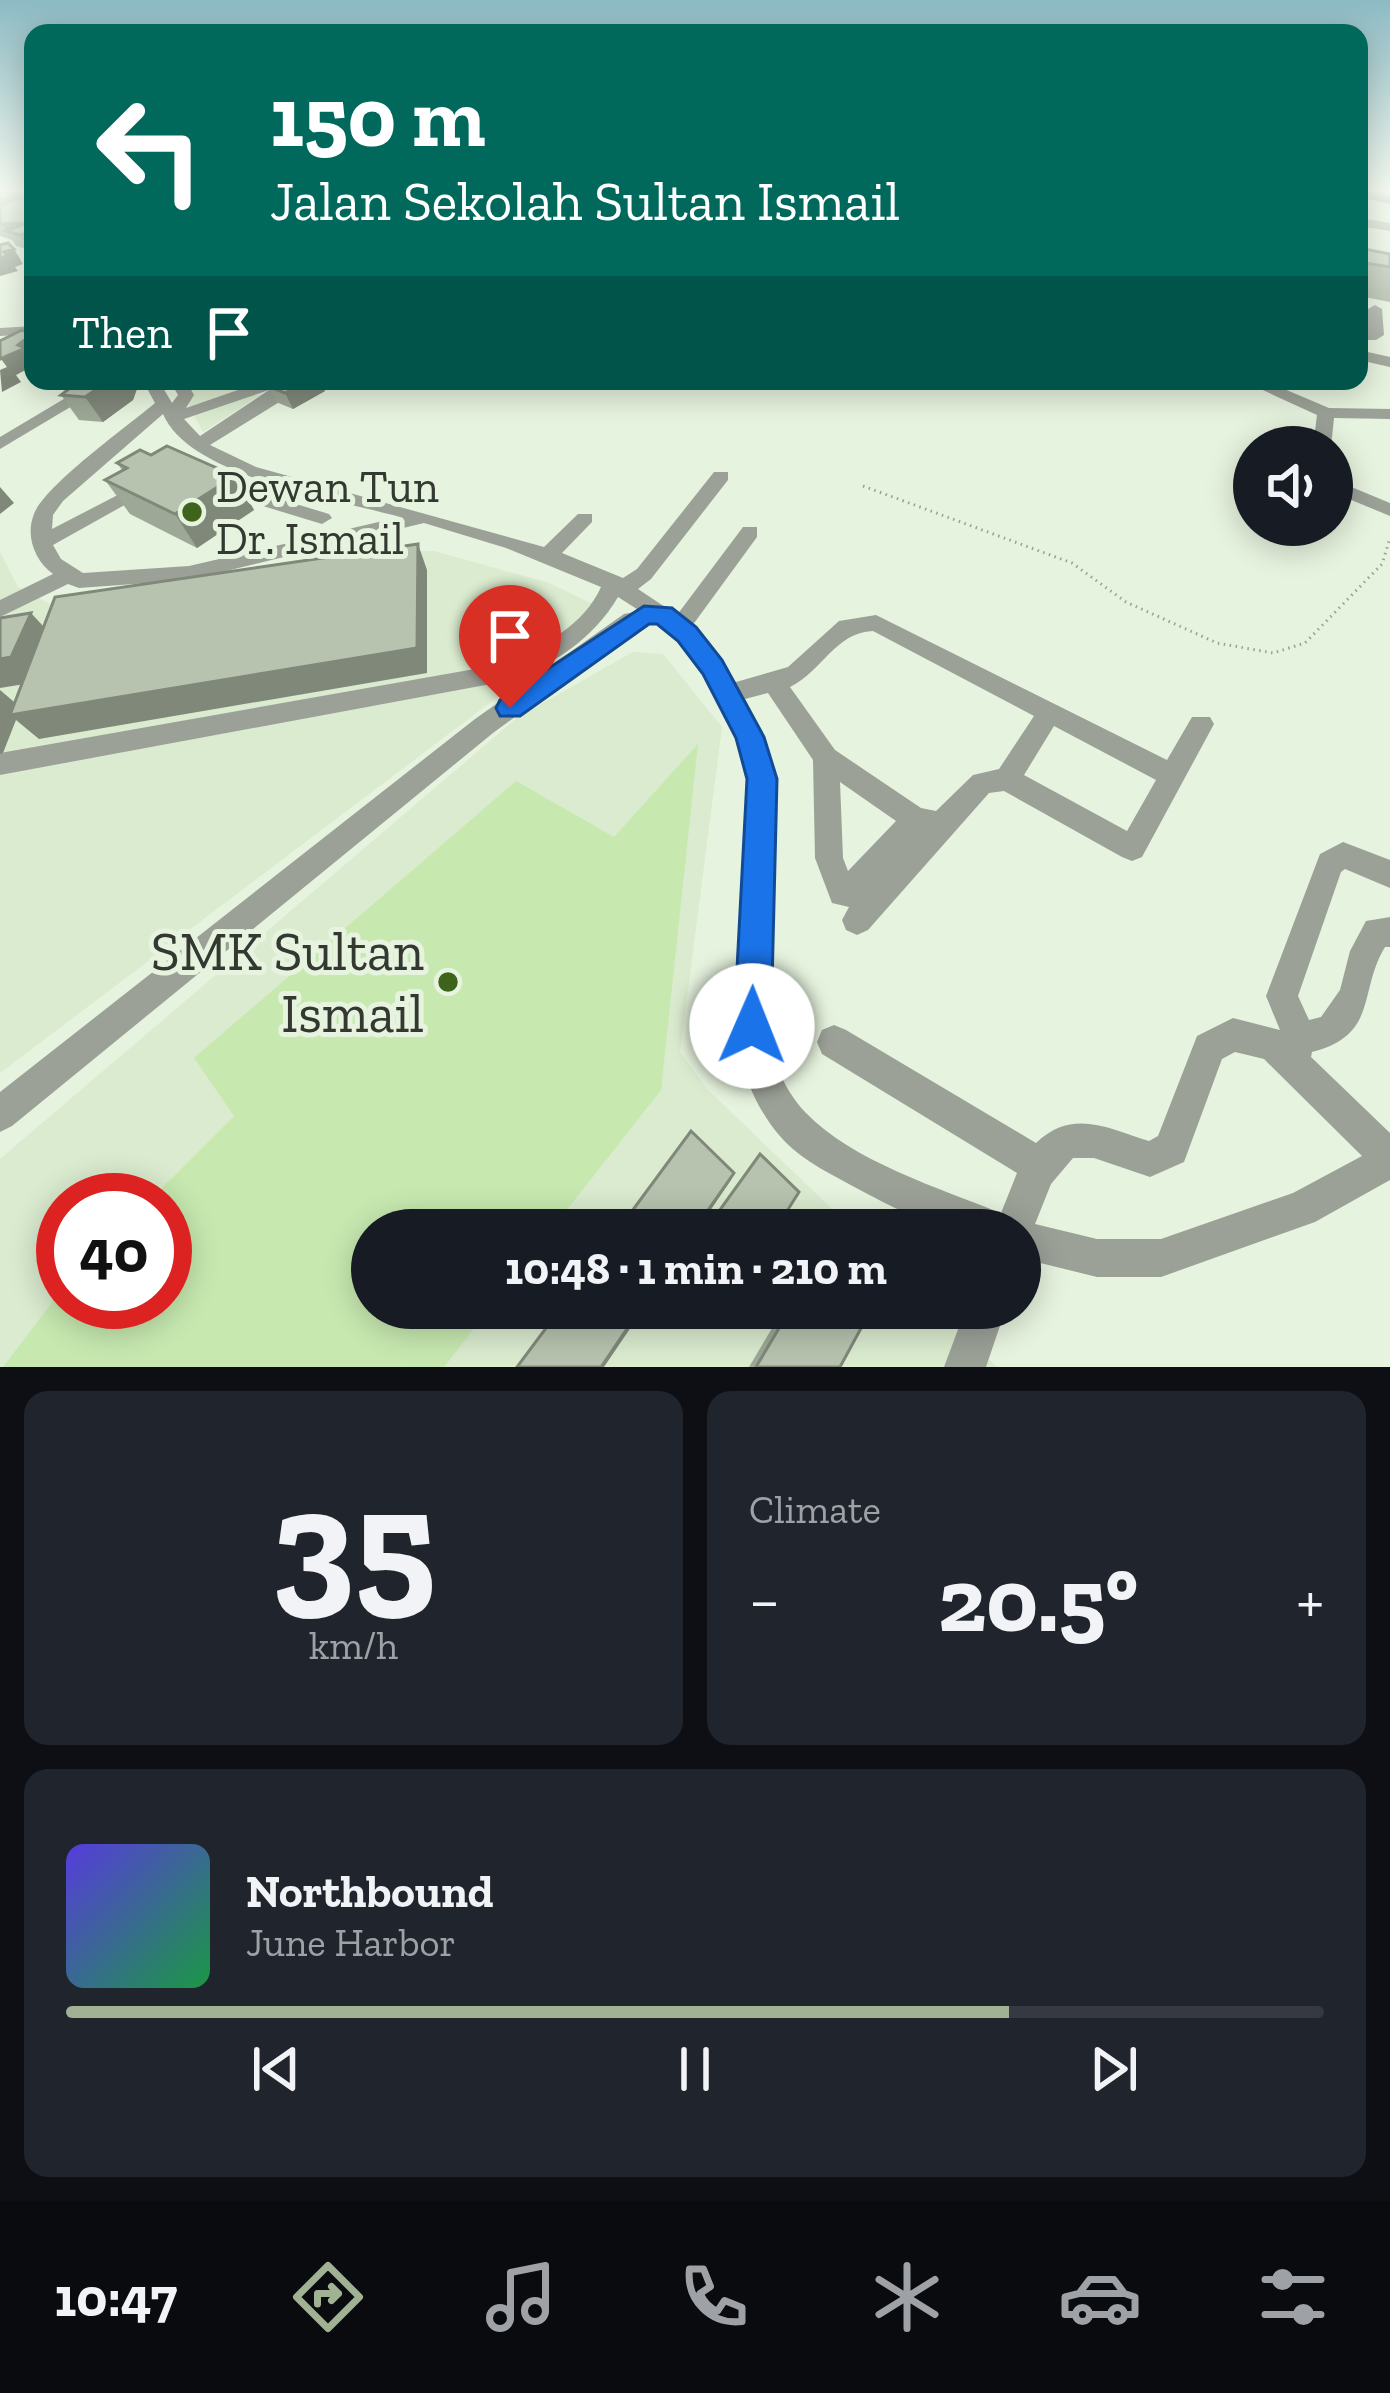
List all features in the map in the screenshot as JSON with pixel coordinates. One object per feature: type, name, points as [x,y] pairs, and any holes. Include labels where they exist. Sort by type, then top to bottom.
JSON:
[{"type":"street","points":[[1368,334],[1376,334],[1374,309]]},
{"type":"street","points":[[0,444],[91,390]]},
{"type":"street","points":[[206,390],[164,399],[56,497],[43,515],[41,543],[67,576],[79,580],[189,573],[421,518]]},
{"type":"street","points":[[164,399],[210,390]]},
{"type":"street","points":[[164,399],[222,390]]},
{"type":"street","points":[[41,543],[182,468],[200,445],[275,397],[277,390]]},
{"type":"street","points":[[1272,390],[1326,413],[1390,414]]},
{"type":"street","points":[[164,399],[200,445],[253,470],[548,555],[619,585],[671,621],[730,693],[762,779],[752,1026],[767,1084],[794,1125],[852,1164],[950,1209]]},
{"type":"street","points":[[1324,426],[1326,413]]},
{"type":"street","points":[[182,468],[322,518]]},
{"type":"street","points":[[0,764],[507,672],[571,638],[619,585],[644,574],[721,476]]},
{"type":"street","points":[[1353,494],[1390,510]]},
{"type":"street","points":[[548,555],[585,518]]},
{"type":"street","points":[[0,1114],[484,726],[632,620],[671,621],[750,532]]},
{"type":"street","points":[[0,609],[67,576]]},
{"type":"street","points":[[730,693],[796,673],[830,634],[858,622],[876,623],[1172,775]]},
{"type":"street","points":[[773,681],[826,758],[928,821]]},
{"type":"street","points":[[1007,779],[1050,712]]},
{"type":"street","points":[[826,758],[829,858],[842,893],[982,783],[1007,779],[1132,848],[1202,724]]},
{"type":"street","points":[[857,920],[928,821]]},
{"type":"street","points":[[1041,1244],[1096,1258],[1161,1258],[1301,1209],[1390,1159],[1296,1050],[1282,996],[1330,862],[1343,855],[1390,874]]},
{"type":"street","points":[[1022,1209],[1039,1165],[1071,1139],[1088,1139],[1150,1159],[1171,1149],[1209,1048],[1233,1035],[1296,1050],[1331,1031],[1354,997],[1365,951],[1377,932],[1390,932]]},
{"type":"street","points":[[834,1042],[1039,1165]]},
{"type":"street","points":[[965,1367],[979,1329]]},
{"type":"path","points":[[863,486],[1072,563],[1126,602],[1216,643],[1273,653],[1305,643],[1382,564],[1390,538]]},
{"type":"shaded area","points":[[181,390],[268,390],[203,432]]},
{"type":"shaded area","points":[[434,551],[549,583],[610,612],[0,1073],[0,552],[18,587],[52,605],[361,553]]},
{"type":"shaded area","name":"SMK Sultan Ismail","points":[[633,652],[663,654],[722,727],[680,1052],[707,1089],[832,1209],[351,1209],[351,1329],[958,1329],[997,1367],[0,1367],[0,1159],[518,717]]},
{"type":"green space","name":"SMK Sultan Ismail","points":[[698,744],[661,1090],[568,1209],[351,1209],[351,1329],[474,1329],[444,1367],[3,1367],[36,1324],[36,1329],[192,1329],[192,1173],[177,1173],[234,1116],[194,1058],[516,781],[614,837]]},
{"type":"building","points":[[1368,253],[1390,254],[1390,267],[1368,263]]},
{"type":"building","points":[[24,331],[24,340],[18,345],[24,349],[0,359],[0,341]]},
{"type":"building","points":[[68,390],[96,390],[85,397],[61,395]]},
{"type":"building","points":[[167,446],[235,476],[175,514],[105,480],[127,468],[117,463],[140,450],[151,455]]},
{"type":"building","points":[[418,544],[417,648],[10,715],[55,597]]},
{"type":"building","points":[[31,613],[11,657],[0,659],[0,618]]},
{"type":"building","points":[[691,1131],[734,1173],[709,1209],[633,1209]]},
{"type":"building","points":[[760,1154],[799,1192],[788,1209],[720,1209]]},
{"type":"building","points":[[545,1329],[627,1329],[601,1367],[517,1367]]},
{"type":"building","points":[[779,1329],[861,1329],[840,1367],[756,1367]]},
{"type":"place","name":"Dewan Tun Dr. Ismail","points":[[192,512]]},
{"type":"place","name":"SMK Sultan Ismail","points":[[448,982]]},
{"type":"route","points":[[510,708],[644,615],[663,615],[687,634],[713,667],[750,737],[762,779],[752,1026]]}]
